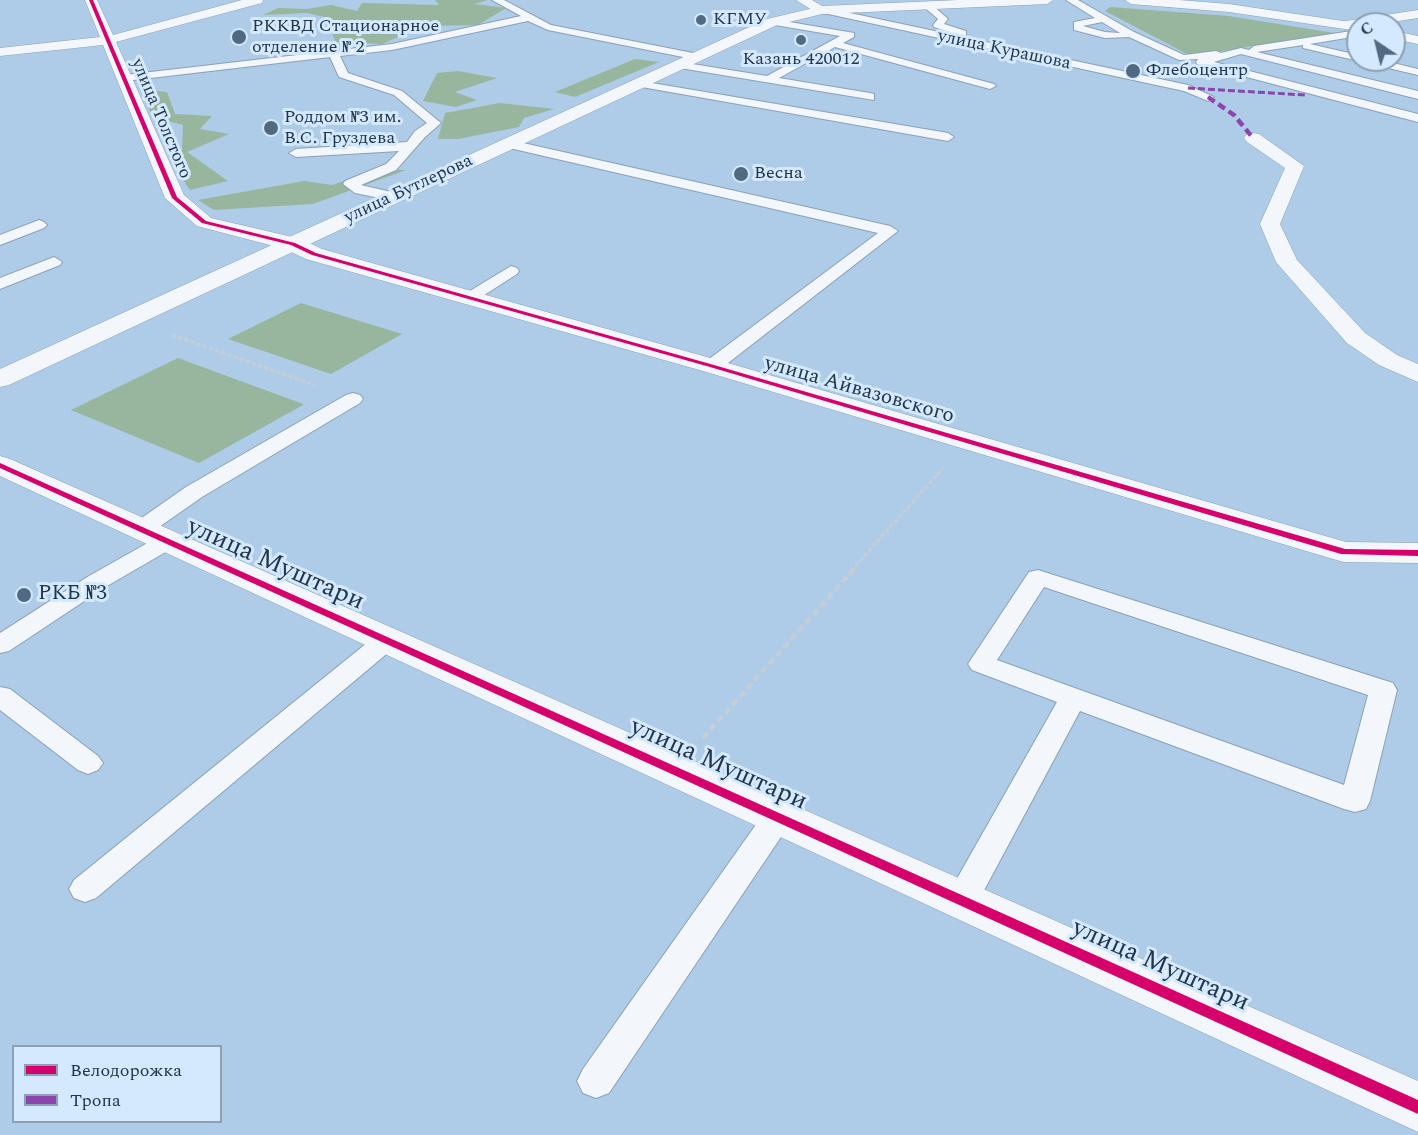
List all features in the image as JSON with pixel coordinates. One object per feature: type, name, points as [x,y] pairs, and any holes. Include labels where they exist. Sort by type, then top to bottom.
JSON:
[{"type":"street","name":"улица Толстого","points":[[91,0],[176,198],[204,222],[293,244]]},
{"type":"street","points":[[0,52],[109,40],[257,0]]},
{"type":"street","name":"улица Курашова","points":[[802,0],[822,10]]},
{"type":"street","name":"улица Бутлерова","points":[[0,379],[772,22],[822,10],[980,1],[1047,0]]},
{"type":"street","points":[[1131,0],[1229,9],[1346,27]]},
{"type":"street","points":[[1253,138],[1295,166],[1270,224],[1287,261],[1356,338],[1388,360],[1418,374]]},
{"type":"street","name":"улица Айвазовского","points":[[293,244],[314,254],[712,366],[1344,552],[1418,553]]},
{"type":"street","name":"улица Муштари","points":[[0,465],[1418,1107]]},
{"type":"lane","points":[[497,0],[527,18],[548,27],[698,57]]},
{"type":"lane","points":[[1071,0],[1130,34],[1183,58],[1296,43],[1346,30]]},
{"type":"lane","points":[[927,5],[943,19],[938,25],[972,36]]},
{"type":"lane","name":"улица Курашова","points":[[822,10],[1157,76],[1208,97]]},
{"type":"lane","points":[[125,78],[392,47],[527,18]]},
{"type":"lane","points":[[1103,19],[1078,24],[1078,28],[1105,35],[1130,34]]},
{"type":"lane","points":[[768,80],[850,35],[772,22]]},
{"type":"lane","points":[[1296,43],[1346,55]]},
{"type":"lane","points":[[835,44],[990,86]]},
{"type":"lane","points":[[1418,95],[1241,51],[1201,62],[1418,118]]},
{"type":"lane","points":[[333,54],[343,75],[398,93],[435,123],[420,134],[391,167],[350,184],[360,190],[395,197]]},
{"type":"lane","points":[[680,65],[870,97]]},
{"type":"lane","points":[[640,84],[948,137]]},
{"type":"lane","points":[[517,141],[722,181]]},
{"type":"lane","points":[[517,141],[890,231],[712,366]]},
{"type":"lane","points":[[296,153],[411,146]]},
{"type":"lane","points":[[0,240],[39,225]]},
{"type":"lane","points":[[0,284],[54,262]]},
{"type":"lane","points":[[469,297],[511,271]]},
{"type":"lane","points":[[0,645],[98,581],[154,535],[194,492],[353,399]]},
{"type":"lane","points":[[1038,577],[1383,690],[1355,801],[1073,698],[981,664],[1038,577]]},
{"type":"lane","points":[[85,889],[387,640]]},
{"type":"lane","points":[[0,696],[88,763]]},
{"type":"lane","points":[[962,900],[1073,698]]},
{"type":"lane","points":[[596,1081],[778,817]]},
{"type":"path","points":[[162,332],[353,399]]},
{"type":"path","points":[[674,769],[967,441]]},
{"type":"green space","points":[[435,0],[488,0],[474,4],[506,8],[478,25],[423,26],[382,44],[336,42],[324,17],[307,13],[263,15],[278,8],[307,9],[331,5],[357,11],[362,3],[439,5]]},
{"type":"green space","points":[[1110,7],[1229,16],[1334,33],[1191,56],[1105,11]]},
{"type":"green space","points":[[635,59],[659,62],[575,97],[555,92]]},
{"type":"green space","points":[[458,71],[497,78],[455,92],[477,100],[456,107],[423,101],[437,73]]},
{"type":"green space","points":[[143,90],[167,92],[175,114],[212,116],[200,129],[229,134],[187,152],[228,181],[190,190],[181,177],[183,125],[152,117]]},
{"type":"green space","points":[[500,103],[554,109],[524,118],[519,127],[458,139],[438,139],[445,113]]},
{"type":"green space","points":[[379,169],[406,170],[313,204],[214,210],[198,200],[304,181],[332,185]]},
{"type":"green space","points":[[301,303],[402,334],[331,374],[228,339]]},
{"type":"green space","points":[[178,358],[303,405],[199,463],[71,410]]},
{"type":"marked path","points":[[1188,88],[1305,95]]},
{"type":"marked path","points":[[1208,97],[1234,115],[1253,138]]},
{"type":"cycle path","points":[[91,0],[175,198],[204,222],[293,244],[314,254],[712,366],[1344,552],[1418,553]]},
{"type":"cycle path","points":[[0,465],[1418,1107]]},
{"type":"place","name":"КГМУ","points":[[701,20]]},
{"type":"place","name":"РККВД Стационарное отделение № 2","points":[[239,37]]},
{"type":"place","name":"Казань 420012","points":[[801,40]]},
{"type":"place","name":"Флебоцентр","points":[[1133,71]]},
{"type":"place","name":"Роддом №3 им. В.С. Груздева","points":[[271,128]]},
{"type":"place","name":"Весна","points":[[741,174]]},
{"type":"place","name":"РКБ №3","points":[[24,595]]}]
